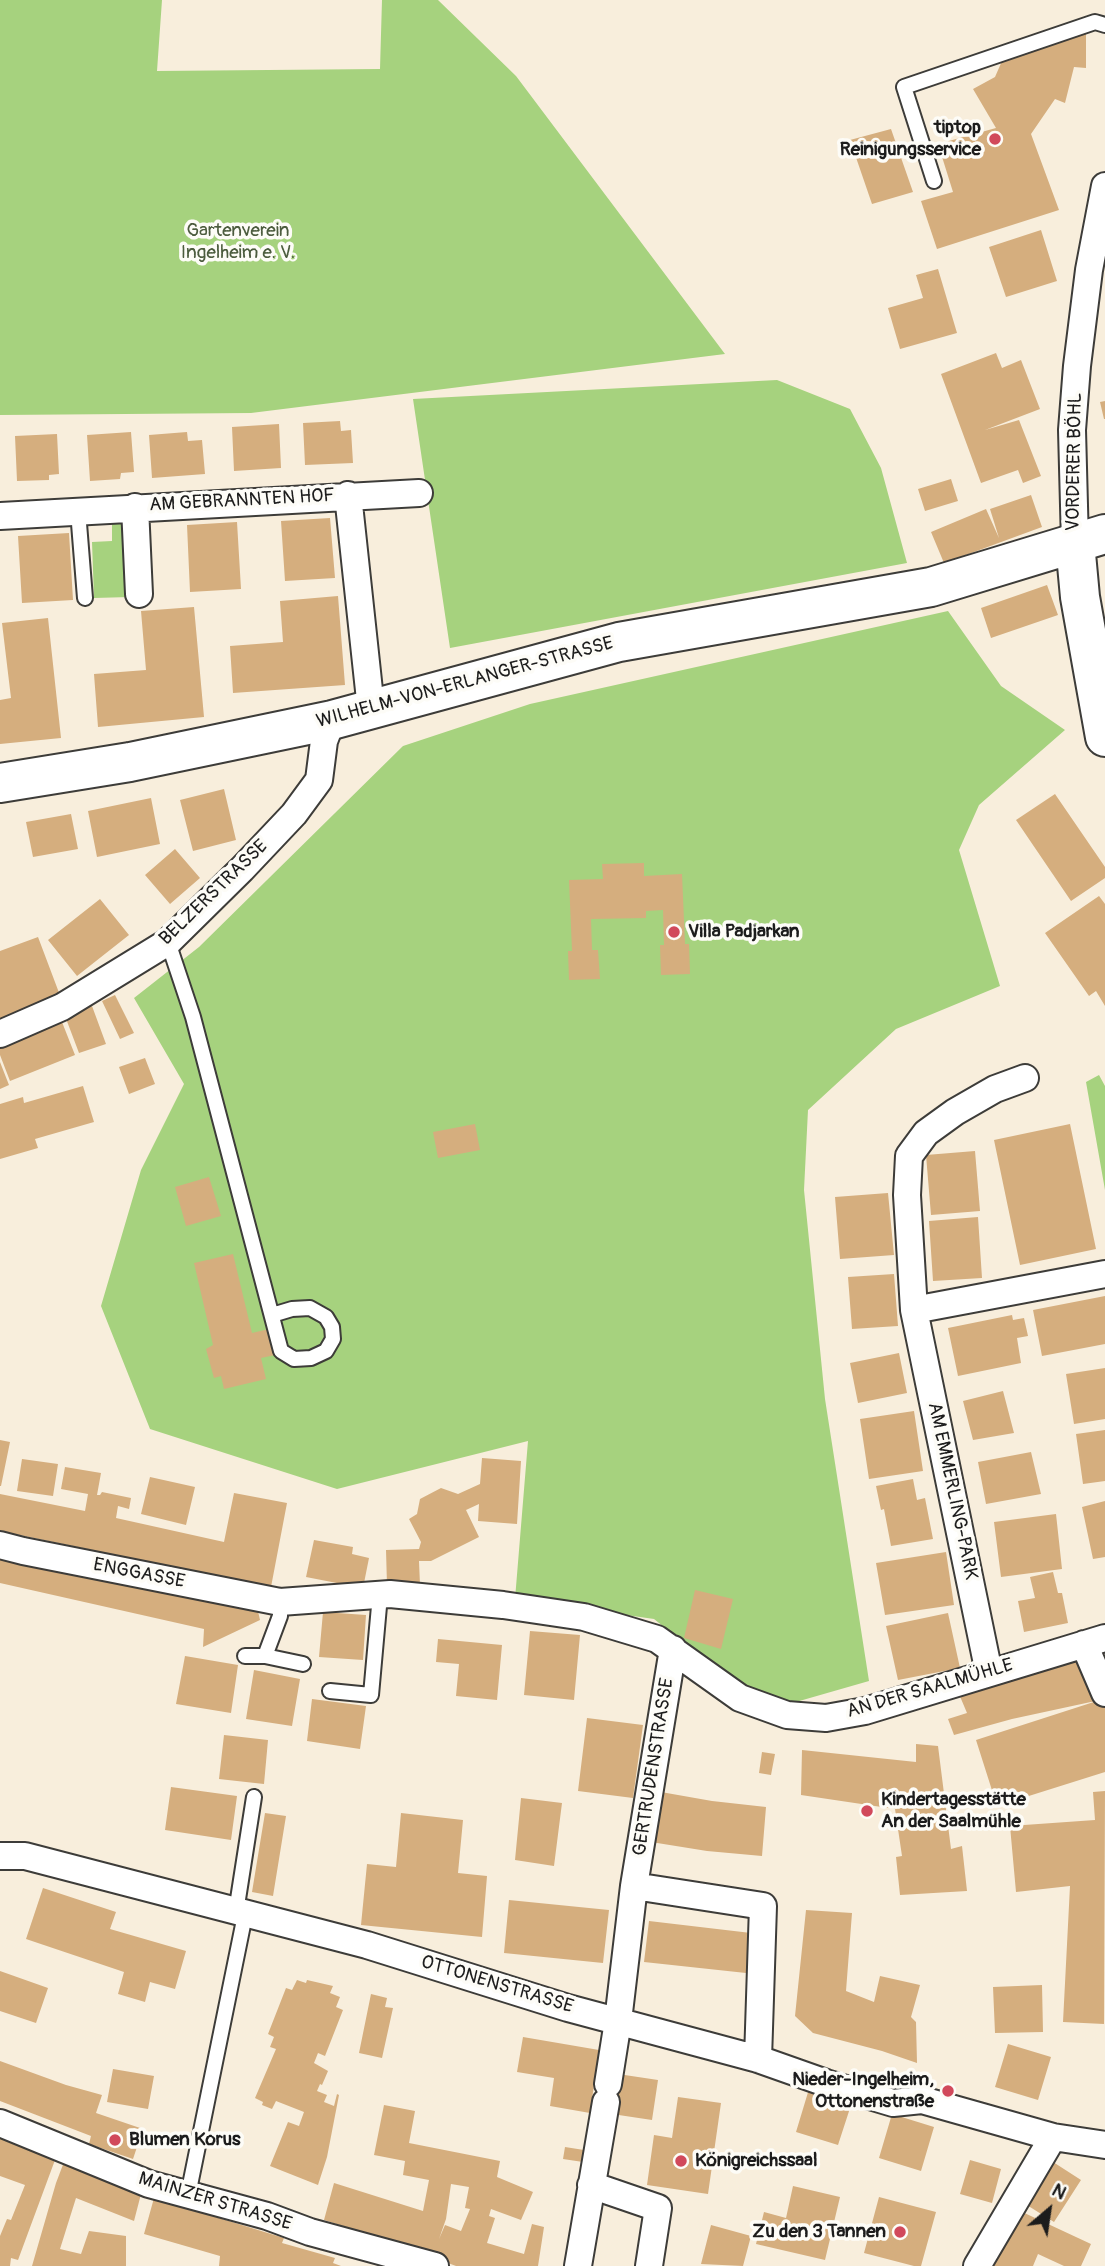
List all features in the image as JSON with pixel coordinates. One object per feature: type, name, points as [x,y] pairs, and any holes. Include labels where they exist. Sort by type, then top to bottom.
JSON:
[{"type":"main road","name":"WILHELM-VON-ERLANGER-STRASSE","points":[[0,783],[130,762],[332,720],[619,642],[931,587],[1090,539]]},
{"type":"main road","name":"VORDERER BÖHL","points":[[1090,539],[1080,597],[1105,737]]},
{"type":"street","name":"VORDERER BÖHL","points":[[1090,539],[1072,430],[1089,270],[1105,186]]},
{"type":"street","name":"AM GEBRANNTEN HOF","points":[[0,516],[419,493]]},
{"type":"street","name":"AM GEBRANNTEN HOF","points":[[348,495],[370,709]]},
{"type":"street","name":"AM GEBRANNTEN HOF","points":[[135,507],[139,594]]},
{"type":"street","name":"BELZERSTRASSE","points":[[0,1034],[62,1007],[168,942],[294,814],[319,780],[324,741],[332,720]]},
{"type":"street","name":"AM EMMERLING-PARK","points":[[989,1673],[914,1310],[907,1195],[909,1156],[926,1133],[955,1112],[995,1089],[1025,1078]]},
{"type":"street","points":[[914,1310],[1105,1274]]},
{"type":"street","name":"ENGGASSE","points":[[0,1545],[279,1602],[311,1598]]},
{"type":"street","name":"AN DER SAALMÜHLE","points":[[311,1598],[380,1595],[503,1605],[584,1617],[657,1639],[740,1698],[787,1715],[826,1718],[865,1711],[1094,1641],[1105,1693]]},
{"type":"street","name":"GERTRUDENSTRASSE","points":[[578,2266],[618,2021],[634,1886],[673,1649]]},
{"type":"street","name":"OTTONENSTRASSE","points":[[0,1856],[25,1856],[367,1945],[618,2021],[758,2059],[826,2084],[893,2103],[922,2100],[1053,2137],[1105,2145]]},
{"type":"street","points":[[634,1886],[763,1906],[758,2059]]},
{"type":"street","name":"MAINZER STRASSE","points":[[0,2123],[149,2184],[435,2266]]},
{"type":"street","points":[[977,2266],[1053,2137]]},
{"type":"street","points":[[591,2185],[658,2208],[649,2266]]},
{"type":"lane","points":[[934,181],[904,88],[1095,22],[1105,25]]},
{"type":"lane","points":[[78,511],[85,598]]},
{"type":"lane","points":[[168,942],[193,1017],[281,1351],[295,1359],[310,1358],[326,1351],[332,1339],[332,1326],[326,1317],[310,1308],[292,1309],[272,1315]]},
{"type":"lane","points":[[330,1691],[371,1695],[380,1595]]},
{"type":"lane","points":[[265,1656],[280,1616],[279,1602]]},
{"type":"lane","points":[[245,1656],[265,1656],[303,1664]]},
{"type":"lane","points":[[188,2195],[240,1913],[254,1797]]},
{"type":"green space","name":"Gartenverein Ingelheim e. V.","points":[[0,0],[162,0],[157,71],[380,69],[382,0],[438,0],[516,76],[725,354],[251,413],[0,415]]},
{"type":"green space","points":[[777,380],[850,409],[881,468],[907,563],[450,648],[413,399]]},
{"type":"green space","points":[[112,518],[127,518],[130,597],[94,598],[92,542],[112,541]]},
{"type":"green space","points":[[948,611],[1001,686],[1065,730],[979,805],[959,850],[1000,986],[896,1029],[808,1110],[804,1190],[825,1399],[869,1681],[768,1710],[654,1619],[515,1599],[528,1441],[337,1489],[150,1429],[101,1306],[141,1170],[184,1084],[134,998],[199,947],[403,746],[530,704]]},
{"type":"green space","points":[[1099,1075],[1105,1086],[1105,1190],[1086,1082]]},
{"type":"building","name":"tiptop Reinigungsservice","points":[[1086,33],[1086,68],[1074,67],[1065,103],[1055,99],[1031,134],[1059,210],[937,249],[921,201],[953,192],[938,144],[996,128],[973,89],[995,77],[1002,61]]},
{"type":"building","points":[[891,129],[913,192],[872,204],[850,140]]},
{"type":"building","points":[[1041,230],[1057,281],[1006,297],[989,247]]},
{"type":"building","points":[[938,269],[957,333],[900,349],[888,308],[923,298],[916,275]]},
{"type":"building","points":[[996,353],[1002,368],[1021,360],[1040,409],[985,430],[1019,420],[1041,476],[1023,483],[1018,470],[981,483],[941,374]]},
{"type":"building","points":[[1105,401],[1105,419],[1104,419],[1100,402]]},
{"type":"building","points":[[340,421],[341,431],[351,430],[353,463],[305,465],[303,423]]},
{"type":"building","points":[[279,424],[281,468],[234,471],[232,427]]},
{"type":"building","points":[[131,432],[134,472],[121,473],[120,479],[90,481],[87,435]]},
{"type":"building","points":[[187,432],[188,441],[202,440],[205,474],[152,478],[149,435]]},
{"type":"building","points":[[57,434],[59,474],[49,475],[49,480],[17,481],[15,436]]},
{"type":"building","points":[[951,479],[958,501],[925,511],[918,489]]},
{"type":"building","points":[[1031,495],[1042,527],[944,563],[931,532],[986,509],[999,538],[990,509]]},
{"type":"building","points":[[330,518],[335,578],[285,581],[281,521]]},
{"type":"building","points":[[237,522],[241,589],[190,592],[187,525]]},
{"type":"building","points":[[69,533],[73,600],[22,603],[18,536]]},
{"type":"building","points":[[1047,585],[1058,615],[991,638],[981,608]]},
{"type":"building","points":[[338,596],[345,685],[233,693],[230,646],[283,642],[280,601]]},
{"type":"building","points":[[194,607],[204,717],[98,727],[94,674],[146,670],[141,611]]},
{"type":"building","points":[[48,618],[61,738],[0,744],[0,700],[11,698],[2,623]]},
{"type":"building","points":[[224,789],[236,840],[193,851],[180,800]]},
{"type":"building","points":[[1055,794],[1105,867],[1105,878],[1071,901],[1016,820]]},
{"type":"building","points":[[151,798],[160,844],[97,857],[88,811]]},
{"type":"building","points":[[71,814],[78,849],[33,857],[26,822]]},
{"type":"building","points":[[175,849],[200,878],[170,904],[145,875]]},
{"type":"building","name":"Villa Padjarkan","points":[[644,863],[644,876],[682,874],[685,944],[689,944],[690,974],[661,975],[663,910],[646,911],[646,918],[591,919],[592,950],[598,950],[600,979],[569,980],[568,951],[572,951],[569,880],[603,879],[602,864]]},
{"type":"building","points":[[1099,896],[1105,904],[1105,1006],[1096,991],[1089,996],[1045,933]]},
{"type":"building","points":[[100,899],[129,935],[77,976],[48,940]]},
{"type":"building","points":[[38,937],[61,998],[0,1022],[0,951]]},
{"type":"building","points":[[115,995],[134,1033],[120,1039],[102,1001]]},
{"type":"building","points":[[92,1006],[106,1044],[79,1053],[65,1016]]},
{"type":"building","points":[[60,1017],[75,1055],[10,1081],[0,1055],[0,1041]]},
{"type":"building","points":[[145,1058],[155,1084],[129,1094],[119,1067]]},
{"type":"building","points":[[0,1062],[9,1085],[0,1089]]},
{"type":"building","points":[[83,1086],[94,1122],[35,1139],[38,1148],[0,1159],[0,1104],[23,1097],[24,1103]]},
{"type":"building","points":[[475,1124],[480,1150],[438,1158],[433,1132]]},
{"type":"building","points":[[1070,1124],[1096,1249],[1020,1265],[994,1140]]},
{"type":"building","points":[[975,1151],[980,1211],[931,1215],[926,1155]]},
{"type":"building","points":[[209,1177],[221,1216],[186,1226],[175,1187]]},
{"type":"building","points":[[888,1193],[894,1255],[840,1259],[835,1197]]},
{"type":"building","points":[[978,1217],[982,1278],[933,1281],[929,1221]]},
{"type":"building","points":[[233,1254],[252,1333],[269,1329],[275,1355],[261,1358],[266,1379],[224,1389],[221,1376],[214,1378],[206,1349],[213,1345],[194,1263]]},
{"type":"building","points":[[894,1274],[898,1326],[852,1329],[848,1277]]},
{"type":"building","points":[[1105,1296],[1105,1344],[1042,1356],[1033,1310]]},
{"type":"building","points":[[1012,1315],[1013,1320],[1024,1318],[1028,1336],[1017,1338],[1021,1363],[958,1376],[948,1328]]},
{"type":"building","points":[[899,1353],[907,1393],[858,1403],[850,1363]]},
{"type":"building","points":[[1105,1368],[1105,1419],[1074,1424],[1066,1374]]},
{"type":"building","points":[[1003,1391],[1014,1433],[973,1440],[963,1401]]},
{"type":"building","points":[[914,1411],[923,1471],[869,1479],[860,1419]]},
{"type":"building","points":[[1105,1430],[1105,1481],[1083,1484],[1076,1434]]},
{"type":"building","points":[[0,1440],[10,1442],[1,1486],[0,1486]]},
{"type":"building","points":[[1031,1452],[1041,1494],[986,1504],[978,1462]]},
{"type":"building","points":[[482,1458],[521,1461],[517,1524],[478,1521],[479,1504],[466,1510],[479,1537],[431,1561],[419,1561],[420,1585],[387,1585],[386,1550],[419,1549],[421,1542],[409,1519],[417,1514],[420,1499],[441,1488],[458,1494],[480,1484]]},
{"type":"building","points":[[22,1459],[58,1464],[53,1496],[17,1491]]},
{"type":"building","points":[[65,1467],[101,1473],[97,1495],[102,1492],[131,1498],[129,1509],[118,1506],[116,1518],[224,1542],[234,1493],[287,1503],[271,1587],[0,1531],[0,1494],[85,1511],[88,1494],[61,1489]]},
{"type":"building","points":[[150,1477],[195,1487],[186,1525],[141,1514]]},
{"type":"building","points":[[913,1479],[917,1500],[925,1498],[933,1539],[891,1546],[884,1509],[881,1510],[876,1486]]},
{"type":"building","points":[[1105,1501],[1105,1557],[1093,1559],[1082,1507]]},
{"type":"building","points":[[1056,1514],[1062,1569],[1001,1577],[994,1522]]},
{"type":"building","points":[[314,1540],[353,1547],[352,1554],[369,1558],[364,1583],[342,1584],[306,1577]]},
{"type":"building","points":[[0,1550],[257,1607],[260,1620],[203,1647],[204,1629],[0,1583]]},
{"type":"building","points":[[946,1552],[954,1605],[885,1615],[876,1563]]},
{"type":"building","points":[[1053,1572],[1058,1593],[1062,1593],[1068,1623],[1024,1632],[1018,1601],[1035,1598],[1030,1577]]},
{"type":"building","points":[[695,1590],[733,1599],[721,1649],[684,1638]]},
{"type":"building","points":[[323,1612],[366,1615],[363,1660],[319,1657]]},
{"type":"building","points":[[948,1613],[960,1668],[898,1680],[886,1626]]},
{"type":"building","points":[[530,1631],[580,1635],[574,1700],[524,1695]]},
{"type":"building","points":[[438,1639],[502,1645],[497,1700],[456,1696],[459,1664],[436,1662]]},
{"type":"building","points":[[185,1656],[238,1665],[231,1713],[176,1704]]},
{"type":"building","points":[[1085,1657],[1105,1706],[1105,1772],[997,1806],[976,1740],[1100,1700],[954,1735],[948,1719],[967,1713],[959,1694]]},
{"type":"building","points":[[254,1670],[300,1679],[292,1726],[246,1719]]},
{"type":"building","points":[[312,1699],[366,1706],[360,1749],[307,1741]]},
{"type":"building","points":[[587,1718],[643,1725],[633,1798],[578,1791]]},
{"type":"building","points":[[224,1735],[268,1740],[264,1784],[219,1779]]},
{"type":"building","points":[[916,1744],[938,1746],[951,1849],[962,1846],[967,1891],[900,1895],[896,1857],[902,1856],[895,1809],[801,1795],[802,1750],[916,1762]]},
{"type":"building","points":[[762,1752],[775,1754],[771,1775],[759,1773]]},
{"type":"building","points":[[171,1787],[237,1796],[231,1840],[165,1830]]},
{"type":"building","points":[[1105,1791],[1104,2024],[1063,2022],[1070,1886],[1016,1892],[1010,1826],[1095,1820],[1093,1792]]},
{"type":"building","points":[[661,1792],[766,1807],[762,1856],[651,1842]]},
{"type":"building","points":[[521,1798],[562,1803],[554,1866],[515,1860]]},
{"type":"building","points":[[265,1813],[286,1816],[273,1896],[252,1892]]},
{"type":"building","points":[[401,1813],[463,1820],[458,1873],[487,1876],[482,1937],[361,1925],[367,1864],[396,1867]]},
{"type":"building","points":[[43,1888],[116,1912],[110,1929],[186,1951],[175,1989],[150,1982],[145,2002],[118,1994],[124,1972],[26,1939]]},
{"type":"building","points":[[509,1900],[609,1910],[603,1963],[504,1953]]},
{"type":"building","points":[[806,1910],[852,1913],[846,1991],[874,2002],[880,1976],[920,1985],[911,2017],[916,2022],[917,2063],[813,2033],[795,2016]]},
{"type":"building","points":[[649,1921],[751,1933],[746,1973],[644,1962]]},
{"type":"building","points":[[0,1971],[48,1988],[36,2023],[0,2011]]},
{"type":"building","points":[[297,1980],[333,1986],[330,1993],[340,1997],[336,2007],[343,2010],[325,2056],[318,2053],[314,2063],[328,2071],[317,2091],[327,2095],[324,2102],[334,2106],[337,2094],[339,2095],[327,2157],[318,2185],[270,2166],[288,2122],[299,2126],[304,2112],[276,2101],[272,2109],[255,2098],[276,2049],[270,2047],[274,2037],[268,2034],[286,1988],[292,1990]]},
{"type":"building","points":[[1042,1985],[1043,2032],[995,2033],[993,1987]]},
{"type":"building","points":[[371,1994],[387,1998],[385,2007],[393,2008],[382,2058],[359,2053]]},
{"type":"building","points":[[523,2037],[599,2050],[590,2113],[550,2106],[554,2078],[517,2072]]},
{"type":"building","points":[[1008,2044],[1051,2057],[1038,2100],[995,2087]]},
{"type":"building","points":[[0,2061],[102,2095],[96,2113],[143,2129],[133,2159],[89,2144],[91,2136],[0,2101]]},
{"type":"building","points":[[113,2069],[154,2076],[148,2109],[107,2102]]},
{"type":"building","points":[[618,2074],[658,2080],[652,2120],[612,2114]]},
{"type":"building","points":[[809,2089],[852,2102],[838,2145],[796,2132]]},
{"type":"building","name":"Königreichssaal","points":[[678,2097],[721,2103],[708,2194],[647,2185],[654,2135],[672,2138]]},
{"type":"building","points":[[384,2105],[415,2111],[409,2143],[500,2161],[497,2177],[533,2192],[521,2220],[491,2209],[489,2216],[495,2218],[487,2243],[524,2254],[532,2224],[544,2227],[538,2266],[456,2266],[324,2220],[334,2183],[423,2211],[429,2180],[403,2175],[405,2161],[374,2155]],"holes":[[[451,2184],[469,2187],[465,2208],[470,2209],[461,2231],[445,2225],[439,2239],[446,2219]]]},
{"type":"building","points":[[892,2114],[934,2127],[921,2171],[879,2158]]},
{"type":"building","points":[[0,2135],[55,2160],[18,2260],[11,2258],[10,2266],[0,2266],[0,2236],[7,2219],[11,2220],[25,2185],[0,2176]]},
{"type":"building","points":[[565,2147],[584,2150],[583,2162],[563,2159]]},
{"type":"building","points":[[970,2160],[1001,2169],[992,2203],[960,2194]]},
{"type":"building","points":[[1050,2160],[1081,2180],[1054,2222],[1022,2202]]},
{"type":"building","points":[[64,2162],[141,2194],[134,2221],[76,2198],[60,2249],[81,2254],[89,2231],[126,2236],[126,2266],[32,2266]]},
{"type":"building","points":[[793,2186],[840,2197],[825,2260],[756,2244],[764,2212],[786,2218]]},
{"type":"building","name":"Zu den 3 Tannen","points":[[879,2197],[936,2212],[921,2266],[864,2253]]},
{"type":"building","points":[[154,2198],[284,2238],[282,2243],[335,2258],[333,2263],[341,2266],[219,2266],[220,2256],[144,2234]]},
{"type":"building","points":[[1018,2210],[1091,2244],[1081,2266],[1064,2266],[1038,2254],[1033,2266],[992,2266]]},
{"type":"building","points":[[711,2225],[751,2236],[743,2266],[701,2264]]},
{"type":"place","name":"tiptop Reinigungsservice","points":[[995,139]]},
{"type":"place","name":"Villa Padjarkan","points":[[674,932]]},
{"type":"place","name":"Kindertagesstätte An der Saalmühle","points":[[867,1811]]},
{"type":"place","name":"Nieder-Ingelheim, Ottonenstraße","points":[[948,2091]]},
{"type":"place","name":"Blumen Korus","points":[[115,2140]]},
{"type":"place","name":"Königreichssaal","points":[[681,2161]]},
{"type":"place","name":"Zu den 3 Tannen","points":[[900,2232]]}]
